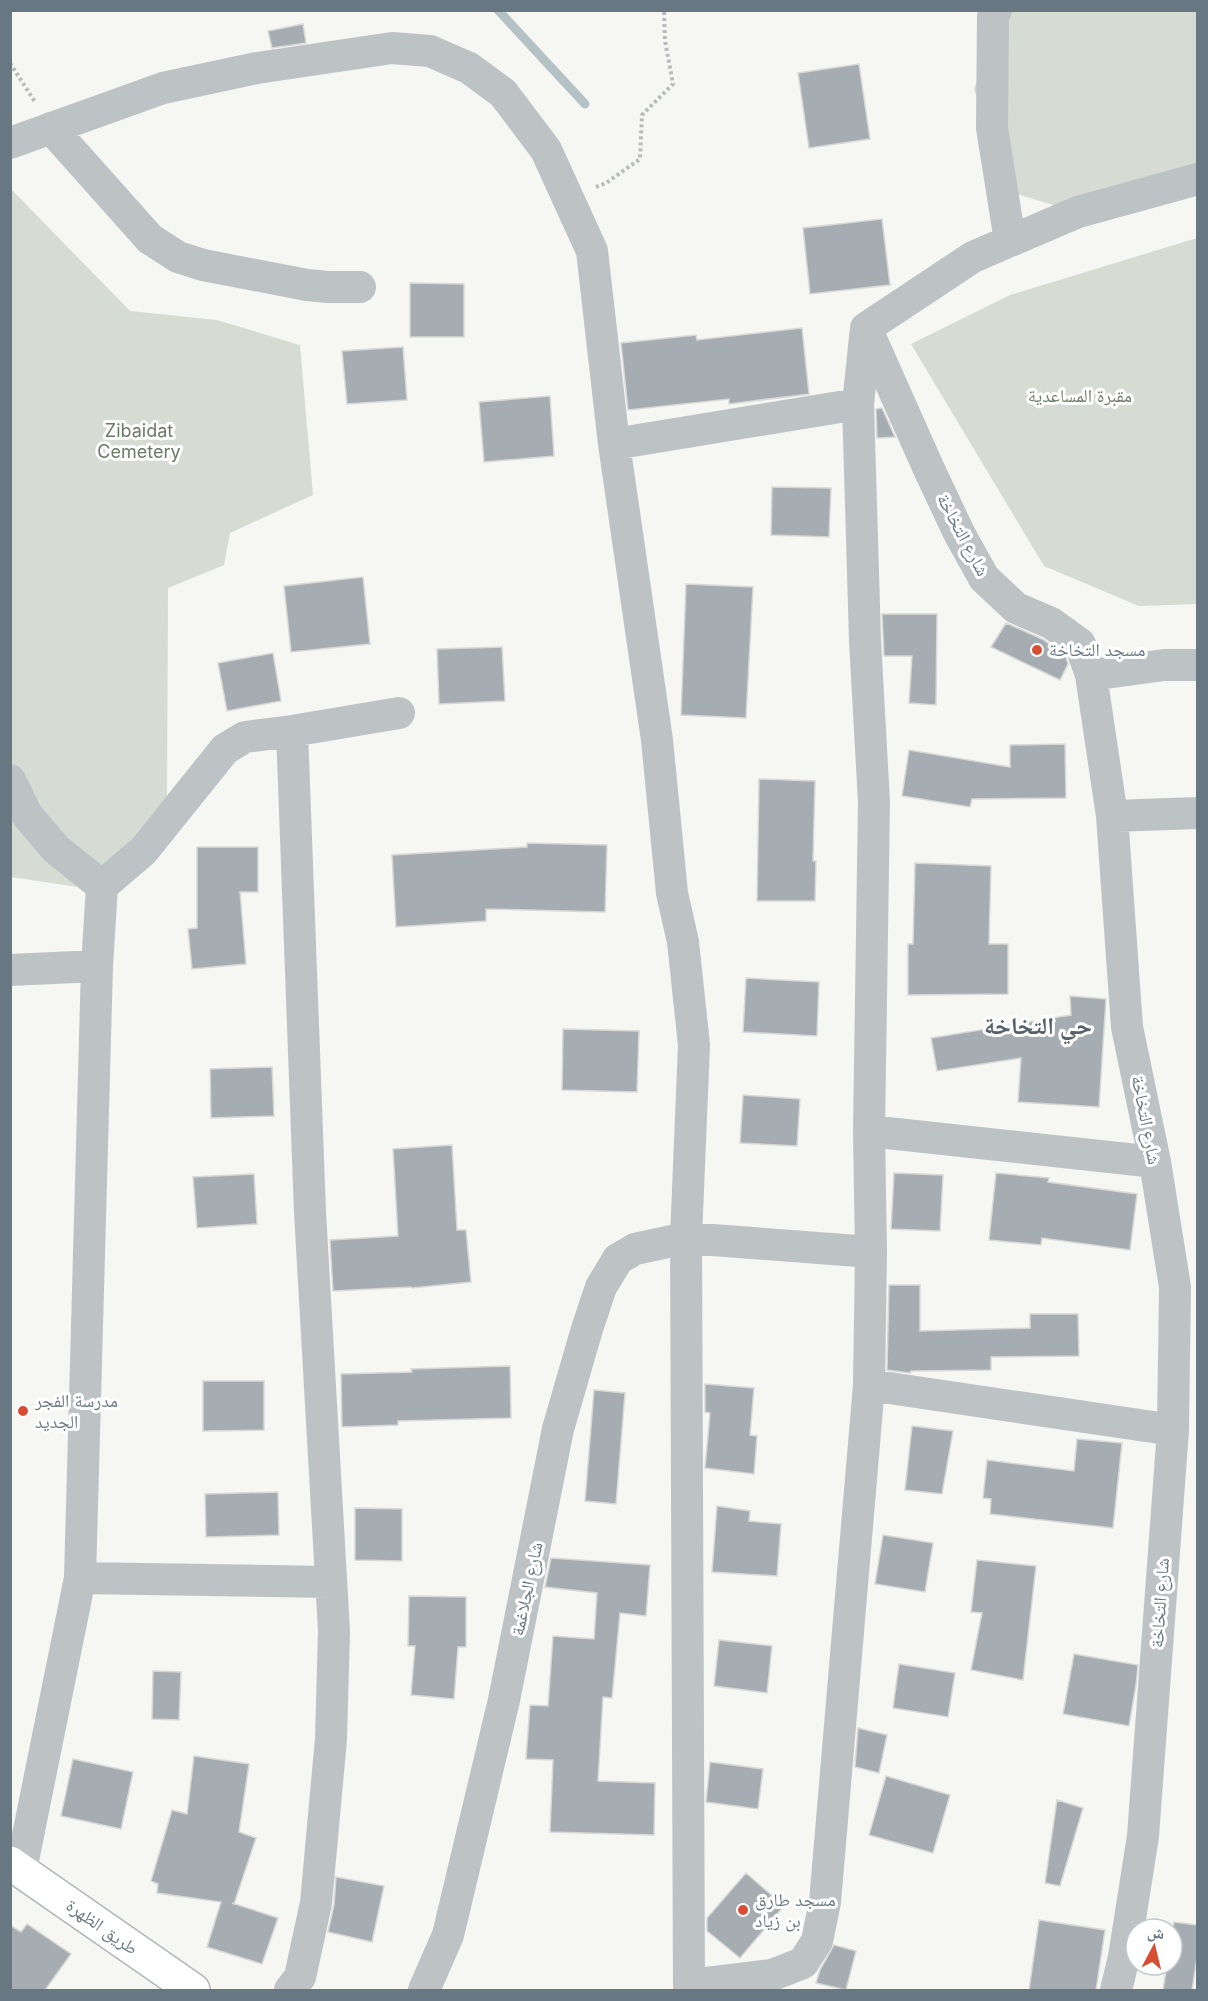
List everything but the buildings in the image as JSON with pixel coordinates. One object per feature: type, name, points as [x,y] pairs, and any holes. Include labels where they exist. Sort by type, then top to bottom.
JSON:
[{"type":"main road","name":"طريق الظهرة","points":[[16,1866],[193,1990]]},
{"type":"street","points":[[996,10],[993,17],[992,128],[1010,241]]},
{"type":"street","points":[[10,143],[163,88],[257,68],[393,48],[430,51],[469,68],[503,93],[546,150],[592,251],[614,444],[657,740],[672,893],[683,942],[694,1045],[686,1238],[690,1988],[772,1975],[803,1963],[817,1941],[825,1902],[869,1385],[872,1252],[869,1131],[874,802],[865,639],[858,404],[866,328],[973,257],[1078,212],[1197,179]]},
{"type":"street","points":[[51,128],[150,239],[178,257],[203,265],[307,285],[360,287]]},
{"type":"street","name":"شارع التخاخة","points":[[866,328],[959,532],[984,578],[1016,608],[1051,623],[1080,644],[1091,675],[1112,816],[1127,1027],[1155,1162],[1186,1287],[1143,1836],[1124,1957],[1116,1990]]},
{"type":"street","points":[[614,444],[858,404]]},
{"type":"street","points":[[1091,675],[1164,665],[1197,665]]},
{"type":"street","points":[[16,1866],[80,1578],[97,966],[102,886],[143,851],[225,749],[245,737],[292,732],[399,713]]},
{"type":"street","points":[[290,1990],[300,1977],[316,1904],[331,1739],[334,1630],[310,1212],[292,732]]},
{"type":"street","points":[[10,780],[27,815],[56,849],[102,886]]},
{"type":"street","points":[[1112,816],[1197,813]]},
{"type":"street","points":[[10,970],[97,966]]},
{"type":"street","points":[[869,1131],[1155,1162]]},
{"type":"street","name":"شارع الجلاغمة","points":[[424,1990],[448,1935],[504,1700],[558,1429],[601,1287],[618,1259],[635,1249],[686,1238],[872,1252]]},
{"type":"street","points":[[869,1385],[1173,1430]]},
{"type":"street","points":[[80,1578],[331,1582]]},
{"type":"path","points":[[567,197],[606,183],[640,159],[642,114],[673,84],[665,41],[664,10]]},
{"type":"path","points":[[10,63],[51,128]]},
{"type":"green space","points":[[999,11],[1197,11],[1197,187],[1092,217],[1017,194],[974,90]]},
{"type":"green space","name":"Zibaidat Cemetery","points":[[10,188],[130,311],[217,320],[300,345],[313,495],[230,533],[224,565],[168,588],[167,796],[91,889],[11,877]]},
{"type":"green space","name":"مقبرة المساعدية","points":[[1197,238],[1197,604],[1139,606],[1044,566],[911,344],[1010,295]]},
{"type":"waterway","points":[[498,10],[585,104]]},
{"type":"place","name":"مسجد التخاخة","points":[[1037,650]]},
{"type":"place","name":"مدرسة الفجر الجديد","points":[[23,1411]]},
{"type":"place","name":"مسجد طارق بن زياد","points":[[743,1910]]},
{"type":"district","name":"حي التخاخة","points":[[1038,1026]]}]
